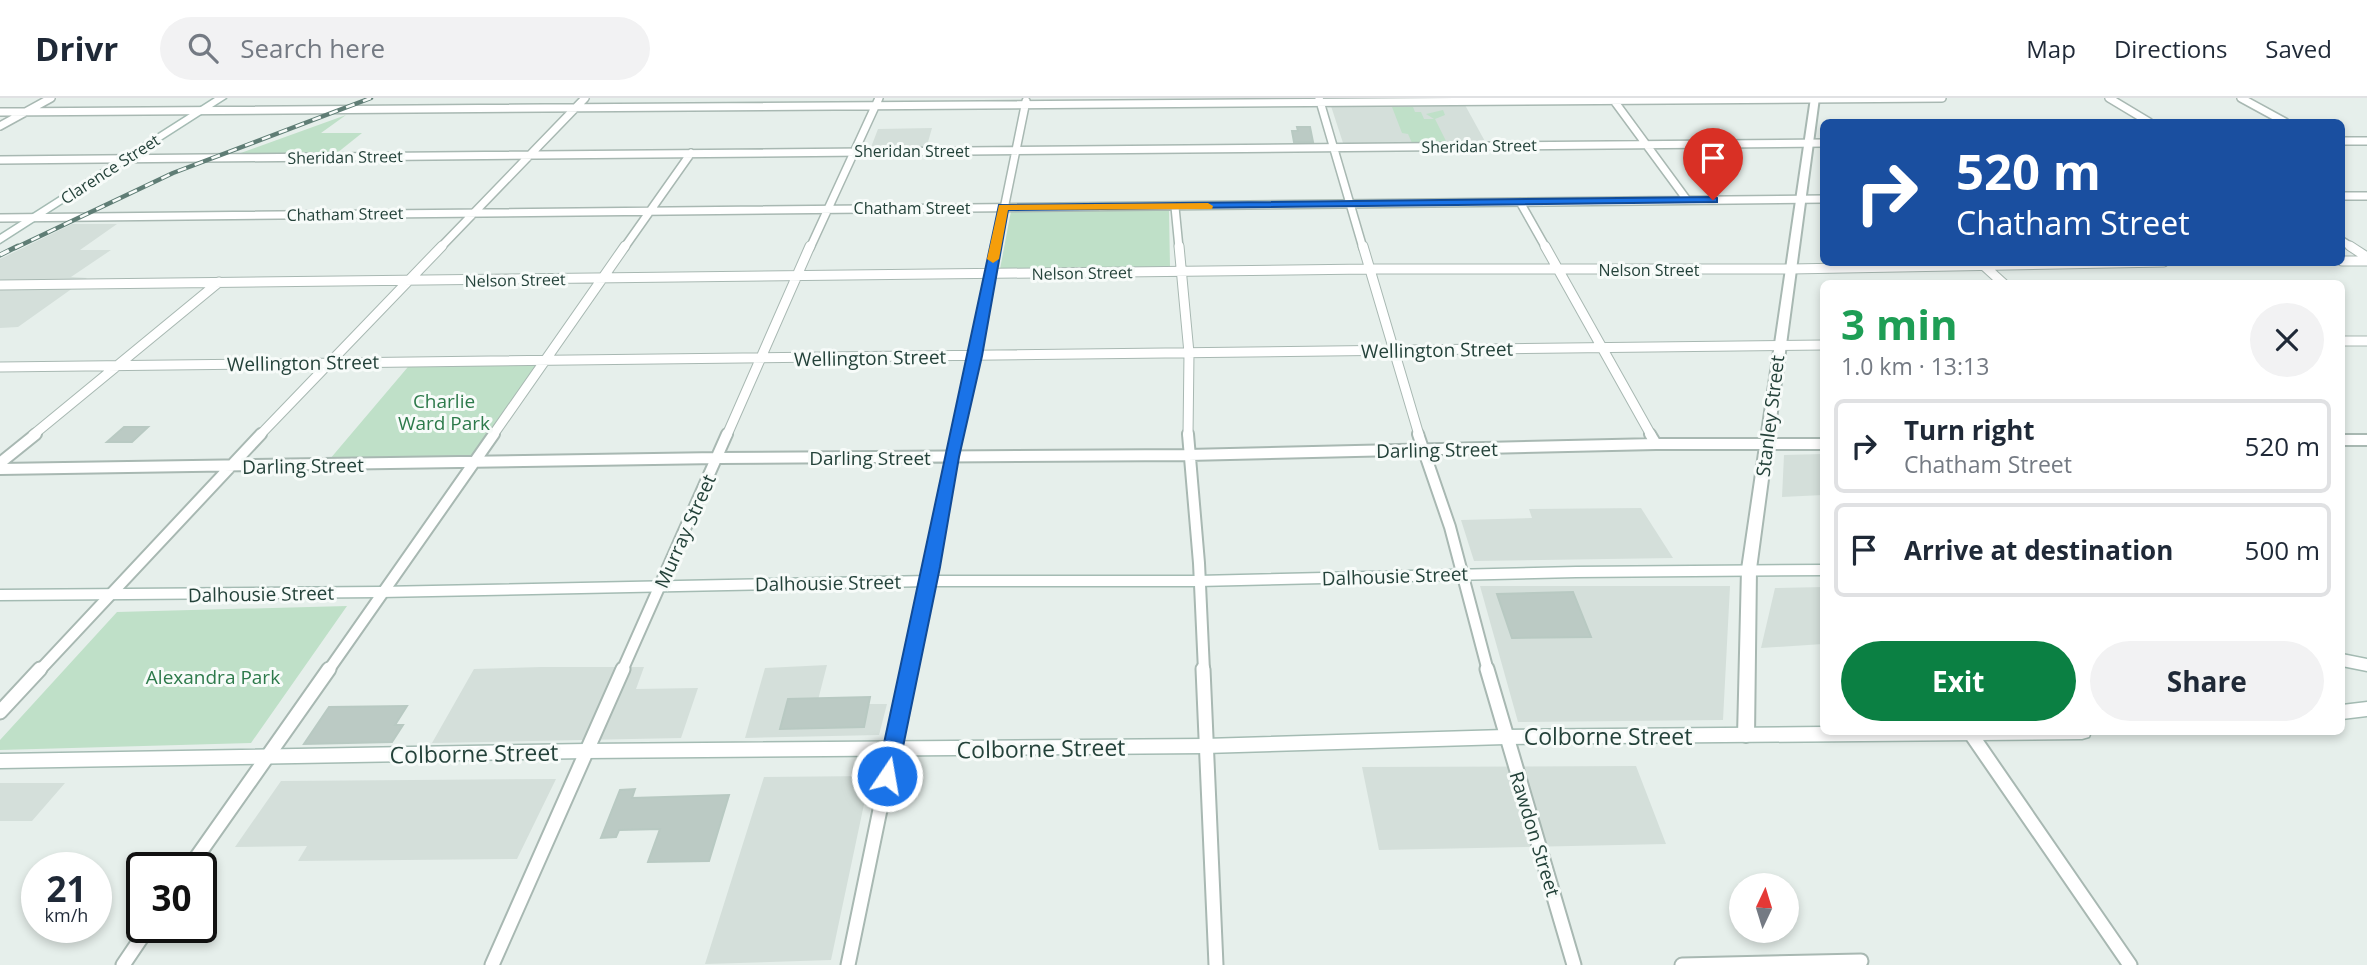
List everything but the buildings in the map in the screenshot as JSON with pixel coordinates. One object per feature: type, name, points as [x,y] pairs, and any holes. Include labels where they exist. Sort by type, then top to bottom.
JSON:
[{"type":"main road","name":"Clarence Street","points":[[0,240],[221,98]]},
{"type":"main road","name":"Dalhousie Street","points":[[0,596],[380,592],[929,581],[1198,581],[1464,574],[1820,570]]},
{"type":"main road","points":[[2345,661],[2367,665]]},
{"type":"main road","points":[[2345,712],[2367,709]]},
{"type":"main road","name":"Colborne Street","points":[[0,761],[586,751],[1205,746],[1505,737],[1858,735]]},
{"type":"street","points":[[0,126],[51,98]]},
{"type":"street","points":[[0,712],[230,466],[585,98]]},
{"type":"street","points":[[0,112],[576,108],[877,102],[1942,98]]},
{"type":"street","points":[[2109,98],[2143,119]]},
{"type":"street","points":[[2241,98],[2279,119]]},
{"type":"street","points":[[1613,99],[1687,200]]},
{"type":"street","name":"Stanley Street","points":[[1746,736],[1749,569],[1800,199],[1817,143],[1814,99]]},
{"type":"street","name":"Rawdon Street","points":[[1319,100],[1396,350],[1423,450],[1464,574],[1505,737],[1574,965]]},
{"type":"street","points":[[848,965],[929,581],[951,457],[975,356],[1025,101]]},
{"type":"street","name":"Murray Street","points":[[492,965],[827,208],[877,102]]},
{"type":"street","points":[[2345,141],[2367,141]]},
{"type":"street","name":"Sheridan Street","points":[[0,160],[1817,143]]},
{"type":"street","points":[[199,852],[691,153]]},
{"type":"street","points":[[2345,196],[2367,195]]},
{"type":"street","name":"Chatham Street","points":[[0,218],[653,209],[1175,207],[1820,199]]},
{"type":"street","points":[[1520,202],[1656,444]]},
{"type":"street","points":[[1175,207],[1189,353],[1188,455],[1198,581],[1216,965]]},
{"type":"street","points":[[2345,243],[2367,259]]},
{"type":"street","points":[[2345,261],[2367,259]]},
{"type":"street","name":"Nelson Street","points":[[0,285],[1369,269],[1791,269],[1906,266]]},
{"type":"street","points":[[1984,266],[2000,280]]},
{"type":"street","points":[[0,463],[219,282]]},
{"type":"street","points":[[2345,341],[2367,341]]},
{"type":"street","name":"Wellington Street","points":[[0,367],[1820,345]]},
{"type":"street","points":[[2345,440],[2367,440]]},
{"type":"street","name":"Darling Street","points":[[0,470],[718,458],[1188,455],[1656,444],[1820,444]]},
{"type":"street","points":[[1972,735],[2130,965]]},
{"type":"street","points":[[123,965],[138,943]]},
{"type":"street","points":[[1682,965],[1861,961]]},
{"type":"shaded area","points":[[1465,105],[1487,145],[1344,146],[1331,106]]},
{"type":"shaded area","points":[[932,128],[926,149],[870,150],[878,129]]},
{"type":"shaded area","points":[[72,224],[117,224],[80,250],[111,250],[71,277],[87,278],[18,327],[0,328],[0,259]]},
{"type":"shaded area","points":[[1820,454],[1820,495],[1782,497],[1784,455]]},
{"type":"shaded area","points":[[1641,508],[1673,558],[1474,561],[1461,520],[1532,518],[1529,509]]},
{"type":"shaded area","points":[[1480,586],[1730,586],[1723,720],[1518,722]]},
{"type":"shaded area","points":[[1820,587],[1820,644],[1761,648],[1775,588]]},
{"type":"shaded area","points":[[827,665],[817,704],[887,704],[879,735],[745,738],[765,668]]},
{"type":"shaded area","points":[[644,667],[636,689],[698,688],[681,738],[432,743],[474,669]]},
{"type":"shaded area","points":[[1636,766],[1666,844],[1379,850],[1362,767]]},
{"type":"shaded area","points":[[870,776],[831,960],[705,964],[764,777]]},
{"type":"shaded area","points":[[556,779],[517,859],[298,861],[307,846],[235,847],[281,781]]},
{"type":"shaded area","points":[[0,783],[65,783],[32,821],[0,821]]},
{"type":"green space","points":[[1392,107],[1413,107],[1415,112],[1421,112],[1424,119],[1434,119],[1426,114],[1443,110],[1445,115],[1435,119],[1447,143],[1412,143],[1408,134],[1402,133]]},
{"type":"green space","points":[[346,115],[321,133],[362,133],[337,153],[238,154]]},
{"type":"green space","points":[[1169,210],[1170,267],[1000,269],[1011,211]]},
{"type":"green space","name":"Charlie Ward Park","points":[[545,359],[472,463],[324,466],[413,361]]},
{"type":"green space","name":"Alexandra Park","points":[[347,606],[251,743],[0,750],[0,740],[117,612]]},
{"type":"railway","points":[[15,248],[173,173],[371,98]]},
{"type":"railway","points":[[0,255],[18,246]]},
{"type":"slow traffic","points":[[993,259],[1003,207],[1208,206]]},
{"type":"route","points":[[887,776],[932,567],[951,457],[975,356],[1003,207],[1713,200]]}]
